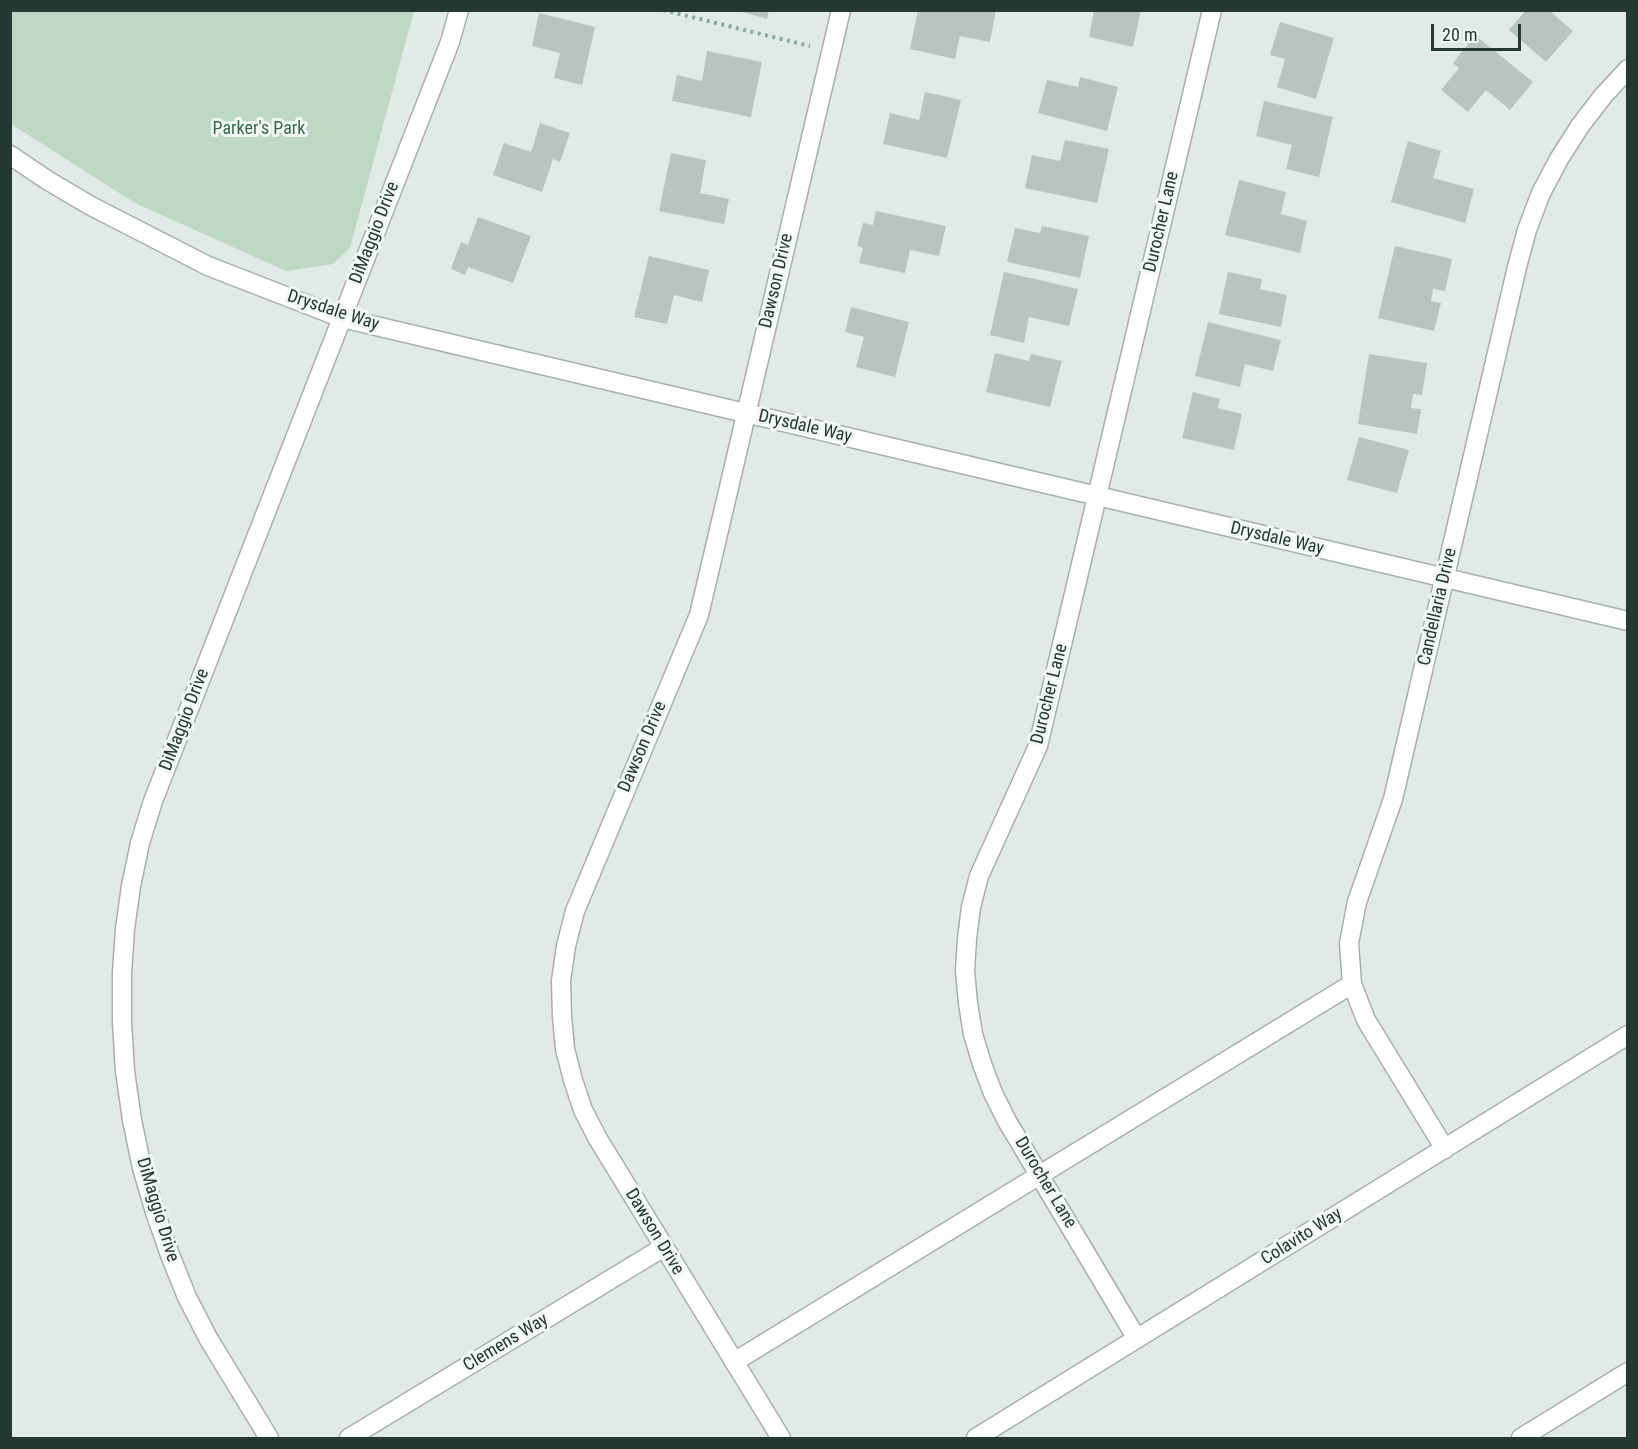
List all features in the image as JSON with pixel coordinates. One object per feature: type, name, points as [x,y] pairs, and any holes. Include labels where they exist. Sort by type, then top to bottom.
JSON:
[{"type":"street","name":"DiMaggio Drive","points":[[269,1438],[202,1328],[187,1297],[155,1212],[142,1168],[128,1091],[122,1022],[125,929],[140,843],[153,801],[450,42],[459,10]]},
{"type":"street","name":"Dawson Drive","points":[[781,1438],[598,1139],[583,1110],[565,1049],[561,1016],[561,981],[566,946],[575,911],[699,615],[841,10]]},
{"type":"street","name":"Durocher Lane","points":[[1137,1339],[993,1093],[981,1064],[973,1034],[965,971],[966,939],[979,876],[1038,746],[1212,10]]},
{"type":"street","name":"Candellaria Drive","points":[[1445,1149],[1366,1020],[1352,984],[1349,943],[1358,902],[1393,799],[1527,230],[1541,194],[1559,159],[1580,126],[1628,69]]},
{"type":"street","name":"Drysdale Way","points":[[10,155],[91,206],[208,266],[342,318],[1628,621]]},
{"type":"street","points":[[734,1362],[1352,984]]},
{"type":"street","name":"Colavito Way","points":[[976,1438],[1628,1035]]},
{"type":"street","name":"Clemens Way","points":[[349,1438],[664,1247]]},
{"type":"street","points":[[1521,1438],[1628,1372]]},
{"type":"path","points":[[663,10],[831,51]]},
{"type":"green space","name":"Parker's Park","points":[[10,11],[414,11],[350,248],[333,264],[286,271],[135,203],[11,124]]},
{"type":"building","points":[[735,10],[769,10],[767,19]]},
{"type":"building","points":[[918,10],[996,10],[990,42],[960,36],[955,59],[910,49]]},
{"type":"building","points":[[1094,10],[1141,10],[1133,47],[1089,37]]},
{"type":"building","points":[[1526,10],[1554,10],[1552,13],[1573,31],[1546,62],[1509,30]]},
{"type":"building","points":[[539,13],[595,27],[582,85],[554,78],[560,53],[532,46]]},
{"type":"building","points":[[1280,22],[1334,38],[1316,99],[1277,87],[1285,59],[1270,55]]},
{"type":"building","points":[[1475,35],[1533,82],[1510,110],[1486,90],[1468,112],[1441,90],[1459,68],[1453,63]]},
{"type":"building","points":[[707,51],[762,62],[751,117],[672,101],[677,75],[702,81]]},
{"type":"building","points":[[1080,77],[1118,87],[1107,131],[1038,113],[1047,80],[1078,87]]},
{"type":"building","points":[[925,92],[961,100],[947,158],[883,144],[890,113],[919,120]]},
{"type":"building","points":[[1264,101],[1333,117],[1319,177],[1286,169],[1292,145],[1256,136]]},
{"type":"building","points":[[540,123],[570,133],[560,162],[553,159],[542,192],[493,175],[504,143],[531,152]]},
{"type":"building","points":[[1065,140],[1109,149],[1097,203],[1025,188],[1032,155],[1060,161]]},
{"type":"building","points":[[1408,141],[1441,151],[1433,178],[1474,189],[1465,223],[1391,202]]},
{"type":"building","points":[[671,153],[706,160],[700,193],[729,199],[724,224],[659,211]]},
{"type":"building","points":[[1239,180],[1286,192],[1281,214],[1307,221],[1300,253],[1225,235]]},
{"type":"building","points":[[876,211],[946,226],[939,256],[910,250],[905,273],[859,263],[863,248],[857,246],[863,223],[873,225]]},
{"type":"building","points":[[478,217],[531,236],[513,283],[468,267],[465,275],[451,269],[461,242],[468,245]]},
{"type":"building","points":[[1042,226],[1089,236],[1080,278],[1007,262],[1015,228],[1040,233]]},
{"type":"building","points":[[1395,246],[1452,259],[1445,291],[1433,289],[1431,301],[1441,303],[1434,331],[1378,318]]},
{"type":"building","points":[[649,256],[709,270],[702,302],[674,295],[667,324],[634,317]]},
{"type":"building","points":[[1004,272],[1078,289],[1069,326],[1029,317],[1024,343],[990,335]]},
{"type":"building","points":[[1228,272],[1262,279],[1260,289],[1287,295],[1281,327],[1219,314]]},
{"type":"building","points":[[851,307],[909,322],[895,377],[856,367],[864,337],[845,332]]},
{"type":"building","points":[[1208,322],[1281,340],[1273,371],[1245,364],[1240,387],[1195,376]]},
{"type":"building","points":[[995,353],[1029,361],[1031,354],[1062,361],[1050,407],[986,392]]},
{"type":"building","points":[[1369,354],[1427,363],[1422,395],[1413,394],[1411,408],[1421,409],[1417,434],[1358,424]]},
{"type":"building","points":[[1193,392],[1220,399],[1218,408],[1242,414],[1234,450],[1182,438]]},
{"type":"building","points":[[1359,437],[1409,450],[1397,493],[1347,480]]}]
